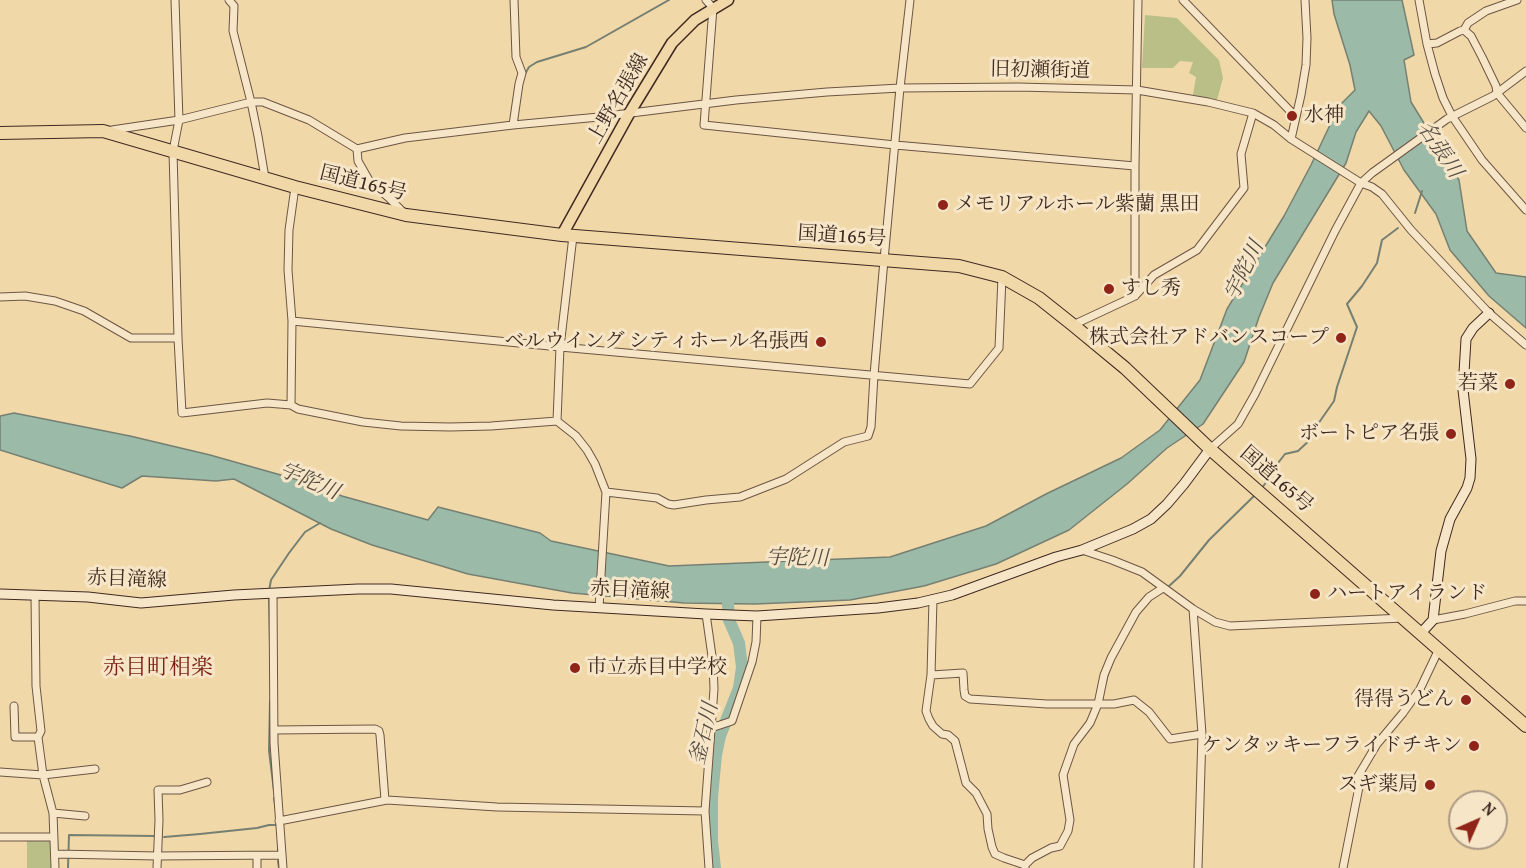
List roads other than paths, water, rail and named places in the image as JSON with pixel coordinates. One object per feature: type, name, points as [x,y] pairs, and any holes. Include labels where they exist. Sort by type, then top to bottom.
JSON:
[{"type":"highway","name":"国道165号","points":[[0,133],[103,131],[295,187],[405,215],[568,235],[959,266],[1002,277],[1039,298],[1125,368],[1207,446],[1526,726]]},
{"type":"main road","name":"上野名張線","points":[[568,235],[630,112],[672,43],[710,4],[728,0]]},
{"type":"main road","points":[[1421,633],[1432,620],[1444,538],[1450,519],[1470,478],[1471,459],[1463,390],[1466,339],[1473,328],[1489,313]]},
{"type":"main road","name":"赤目滝線","points":[[0,594],[88,597],[141,603],[234,595],[391,589],[553,605],[599,605],[706,614],[758,616],[878,608],[918,603],[952,595],[1056,557],[1082,550],[1133,529],[1151,519],[1167,504],[1184,484],[1207,446]]},
{"type":"street","points":[[175,0],[179,120],[173,151],[182,413],[267,403],[291,405],[298,409],[363,422],[401,426],[491,426],[557,421],[576,436],[587,450],[606,492],[599,605]]},
{"type":"street","points":[[229,0],[234,6],[233,31],[251,102],[264,178]]},
{"type":"street","points":[[513,125],[522,73],[516,57],[514,0]]},
{"type":"street","points":[[606,492],[657,498],[674,505],[740,497],[786,479],[844,442],[868,436],[871,427],[884,260],[910,0]]},
{"type":"street","points":[[1135,296],[1138,0]]},
{"type":"street","points":[[1183,0],[1295,116]]},
{"type":"street","points":[[1292,140],[1306,65],[1305,0]]},
{"type":"street","points":[[1419,0],[1427,44],[1449,117],[1482,160],[1526,210]]},
{"type":"street","points":[[1427,44],[1437,43],[1464,30],[1468,23],[1486,11],[1517,0]]},
{"type":"street","points":[[710,4],[704,125],[895,145],[1135,166]]},
{"type":"street","points":[[1464,30],[1471,36],[1496,86],[1497,93],[1526,128]]},
{"type":"street","points":[[1207,446],[1238,424],[1255,394],[1358,182],[1449,117],[1497,93],[1526,71]]},
{"type":"street","name":"旧初瀬街道","points":[[357,149],[405,138],[705,103],[827,92],[900,88],[1018,87],[1137,90],[1179,97],[1253,113],[1358,182],[1382,194],[1411,230],[1489,313],[1526,345]]},
{"type":"street","points":[[103,131],[179,120],[251,102],[263,102],[309,120],[357,149],[358,161],[370,182],[405,215]]},
{"type":"street","points":[[1073,325],[1135,296],[1154,275],[1197,250],[1244,188],[1241,154],[1253,113]]},
{"type":"street","points":[[291,405],[292,321],[288,270],[289,230],[295,187]]},
{"type":"street","points":[[557,421],[568,235]]},
{"type":"street","points":[[292,321],[970,384],[999,348],[1002,277]]},
{"type":"street","points":[[0,297],[25,296],[55,301],[84,311],[131,338],[178,338]]},
{"type":"street","points":[[1082,550],[1142,572],[1193,609],[1215,622],[1230,626],[1402,618]]},
{"type":"street","points":[[933,599],[931,675],[926,711],[933,726],[955,741],[966,783],[976,793],[987,814],[988,829],[995,854],[1025,867],[1032,858],[1060,846],[1068,831],[1070,820],[1063,775],[1074,744],[1090,723],[1111,658],[1136,612],[1149,597],[1163,588]]},
{"type":"street","points":[[269,594],[274,730],[283,868]]},
{"type":"street","points":[[35,596],[36,686],[41,731],[38,737],[43,775],[53,813],[56,868]]},
{"type":"street","points":[[1432,620],[1526,601]]},
{"type":"street","points":[[1193,609],[1202,734],[1198,868]]},
{"type":"street","points":[[706,614],[714,689],[705,811],[709,868]]},
{"type":"street","points":[[711,728],[732,721],[752,662],[758,616]]},
{"type":"street","points":[[1343,868],[1359,787],[1358,776],[1377,744],[1420,689],[1439,649]]},
{"type":"street","points":[[931,675],[963,673],[965,696],[970,699],[1047,704],[1114,704],[1134,700],[1149,712],[1170,739],[1202,734]]},
{"type":"street","points":[[14,706],[15,737],[38,737]]},
{"type":"street","points":[[274,730],[375,729],[380,735],[385,800]]},
{"type":"street","points":[[0,772],[43,775],[95,769]]},
{"type":"street","points":[[157,868],[158,790],[180,790],[207,782]]},
{"type":"street","points":[[279,821],[385,800],[497,807],[705,811]]},
{"type":"street","points":[[53,813],[84,816]]},
{"type":"street","points":[[0,837],[54,837]]},
{"type":"street","points":[[55,854],[282,855]]},
{"type":"street","points":[[257,856],[257,868]]},
{"type":"water","name":"名張川","points":[[1332,0],[1402,0],[1414,55],[1404,60],[1411,102],[1459,180],[1467,231],[1496,273],[1526,277],[1526,328],[1489,296],[1450,250],[1436,214],[1404,170],[1381,126],[1369,111],[1356,132],[1346,163],[1273,283],[1244,362],[1203,424],[1167,448],[1127,484],[1069,530],[996,564],[924,586],[850,600],[755,604],[684,603],[572,593],[468,574],[372,545],[331,529],[234,479],[216,481],[142,476],[122,488],[0,450],[0,416],[14,413],[130,436],[210,455],[428,520],[438,507],[540,533],[551,541],[669,566],[890,557],[986,526],[1121,458],[1160,430],[1200,380],[1227,309],[1284,216],[1339,106],[1355,90]]},
{"type":"waterway","points":[[525,74],[529,67],[537,62],[586,47],[669,0]]},
{"type":"waterway","points":[[1415,213],[1422,191]]},
{"type":"waterway","points":[[1261,489],[1285,454],[1298,451],[1312,438],[1318,424],[1334,401],[1357,327],[1347,304],[1377,263],[1382,240],[1398,228]]},
{"type":"waterway","points":[[1168,587],[1180,576],[1209,540],[1255,495]]},
{"type":"waterway","points":[[269,591],[271,580],[289,553],[305,532],[320,523]]},
{"type":"waterway","name":"釜石川","points":[[715,868],[712,841],[712,797],[716,755],[720,736],[739,688],[742,667],[739,643],[729,620],[727,589]]},
{"type":"waterway","points":[[269,596],[270,645]]},
{"type":"waterway","points":[[1105,685],[1115,656]]},
{"type":"waterway","points":[[270,701],[269,751],[274,791]]},
{"type":"waterway","points":[[274,798],[276,811]]},
{"type":"waterway","points":[[164,837],[277,825]]},
{"type":"waterway","points":[[68,868],[69,835],[155,836]]},
{"type":"waterway","points":[[278,840],[278,851]]},
{"type":"waterway","points":[[278,861],[279,868]]},
{"type":"place","name":"水神","points":[[1292,116]]},
{"type":"place","name":"メモリアルホール紫蘭 黒田","points":[[943,205]]},
{"type":"place","name":"すし秀","points":[[1109,289]]},
{"type":"place","name":"株式会社アドバンスコープ","points":[[1341,338]]},
{"type":"place","name":"ベルウイング シティホール名張西","points":[[821,342]]},
{"type":"place","name":"若菜","points":[[1510,384]]},
{"type":"place","name":"ボートピア名張","points":[[1451,434]]},
{"type":"place","name":"ハートアイランド","points":[[1315,594]]},
{"type":"place","name":"市立赤目中学校","points":[[575,668]]},
{"type":"place","name":"得得うどん","points":[[1466,700]]},
{"type":"place","name":"ケンタッキーフライドチキン","points":[[1474,746]]},
{"type":"place","name":"スギ薬局","points":[[1430,785]]},
{"type":"district","name":"赤目町相楽","points":[[158,668]]},
{"type":"water label","name":"宇陀川","points":[[1245,271]]},
{"type":"water label","name":"宇陀川","points":[[309,482]]},
{"type":"water label","name":"宇陀川","points":[[797,559]]}]
